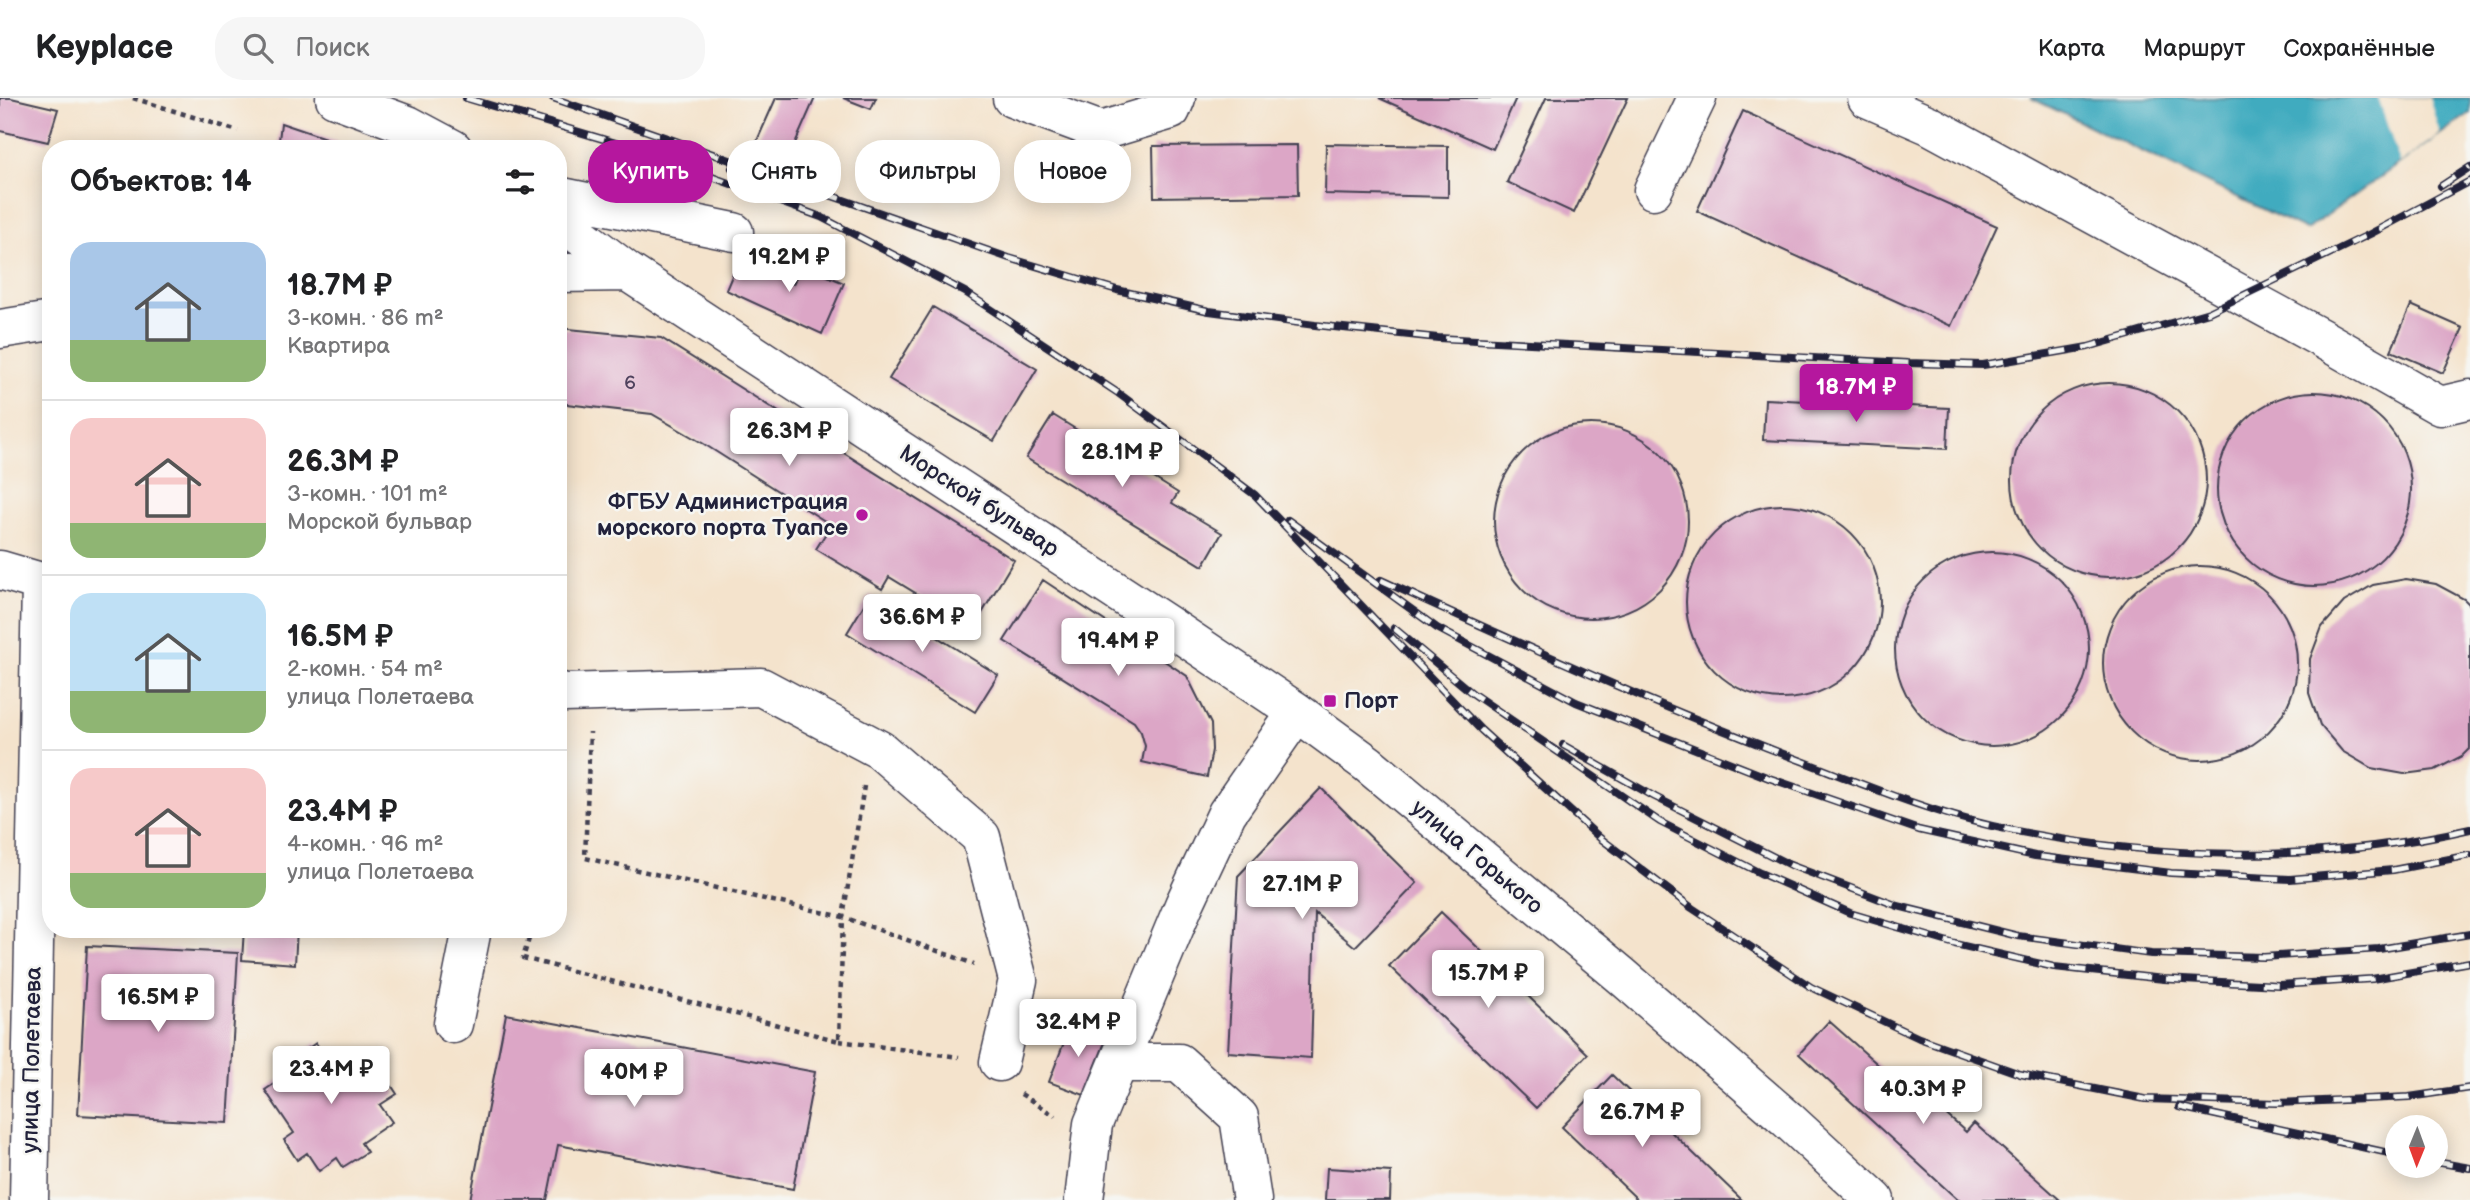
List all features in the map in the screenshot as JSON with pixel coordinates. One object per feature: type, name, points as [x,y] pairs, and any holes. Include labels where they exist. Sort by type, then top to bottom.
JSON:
[{"type":"street","points":[[335,98],[408,125],[436,140]]},
{"type":"street","points":[[1012,98],[1101,131],[1171,110],[1175,98]]},
{"type":"street","points":[[1653,190],[1698,98]]},
{"type":"street","points":[[1867,98],[1942,132],[2319,337],[2440,406],[2470,399]]},
{"type":"street","points":[[567,198],[734,232]]},
{"type":"street","name":"Морской бульвар","points":[[567,226],[628,272],[1155,616],[1297,712]]},
{"type":"street","points":[[567,273],[628,272]]},
{"type":"street","points":[[0,329],[42,322]]},
{"type":"street","points":[[0,570],[42,584]]},
{"type":"street","name":"улица Полетаева","points":[[29,1200],[16,1030],[42,644]]},
{"type":"street","points":[[574,692],[761,687],[880,750],[981,837],[1018,980],[999,1062]]},
{"type":"street","points":[[1084,1200],[1093,1124],[1184,905],[1227,813],[1297,712]]},
{"type":"street","name":"улица Горького","points":[[1297,712],[1368,764],[1622,976],[1787,1119],[1875,1200]]},
{"type":"street","points":[[453,1024],[470,938]]},
{"type":"street","points":[[1119,1063],[1179,1063],[1239,1117],[1252,1200]]},
{"type":"path","points":[[133,98],[238,131]]},
{"type":"path","points":[[574,692],[585,858],[843,917],[1018,980]]},
{"type":"path","points":[[529,938],[523,958],[839,1041],[843,917],[870,745]]},
{"type":"water","points":[[2031,98],[2470,98],[2470,113],[2306,230]]},
{"type":"pier","points":[[2378,98],[2429,98],[2440,134],[2400,163]]},
{"type":"building","points":[[0,98],[58,109],[49,140],[0,131]]},
{"type":"building","points":[[776,98],[815,98],[796,140],[757,140]]},
{"type":"building","points":[[843,98],[876,98],[871,109]]},
{"type":"building","points":[[1379,98],[1516,98],[1493,149]]},
{"type":"building","points":[[1546,98],[1628,98],[1574,213],[1507,182]]},
{"type":"building","points":[[1743,111],[1997,226],[1951,326],[1697,211]]},
{"type":"building","points":[[281,123],[331,140],[279,140]]},
{"type":"building","points":[[1326,144],[1448,146],[1448,197],[1325,194]]},
{"type":"building","points":[[1297,145],[1298,195],[1154,197],[1153,146]]},
{"type":"building","points":[[739,259],[793,284],[802,265],[844,283],[822,334],[726,290]]},
{"type":"building","points":[[2411,305],[2463,328],[2443,373],[2391,351]]},
{"type":"building","points":[[933,307],[1037,369],[994,441],[889,379]]},
{"type":"building","points":[[567,329],[661,338],[1014,560],[973,628],[889,577],[882,589],[816,549],[831,525],[652,414],[567,404]]},
{"type":"building","points":[[2109,383],[2146,391],[2177,412],[2198,443],[2206,480],[2198,517],[2177,548],[2146,569],[2109,577],[2072,569],[2041,548],[2020,517],[2012,480],[2020,443],[2041,412],[2072,391]]},
{"type":"building","points":[[2314,392],[2351,400],[2382,421],[2403,452],[2411,489],[2403,526],[2382,557],[2351,578],[2314,586],[2277,578],[2246,557],[2225,526],[2217,489],[2225,452],[2246,421],[2277,400]]},
{"type":"building","points":[[1765,399],[1949,408],[1947,449],[1763,440]]},
{"type":"building","points":[[1053,415],[1178,493],[1172,503],[1222,533],[1203,566],[1026,458]]},
{"type":"building","points":[[1591,424],[1628,432],[1659,453],[1680,484],[1688,521],[1680,558],[1659,589],[1628,610],[1591,618],[1554,610],[1523,589],[1502,558],[1494,521],[1502,484],[1523,453],[1554,432]]},
{"type":"building","points":[[1783,505],[1820,513],[1851,534],[1872,565],[1880,602],[1872,639],[1851,670],[1820,691],[1783,699],[1746,691],[1715,670],[1694,639],[1686,602],[1694,565],[1715,534],[1746,513]]},
{"type":"building","points":[[1992,552],[2029,560],[2060,581],[2081,612],[2089,649],[2081,686],[2060,717],[2029,738],[1992,746],[1955,738],[1924,717],[1903,686],[1895,649],[1903,612],[1924,581],[1955,560]]},
{"type":"building","points":[[2200,566],[2237,574],[2268,595],[2289,626],[2297,663],[2289,700],[2268,731],[2237,752],[2200,760],[2163,752],[2132,731],[2111,700],[2103,663],[2111,626],[2132,595],[2163,574]]},
{"type":"building","points":[[2406,579],[2436,584],[2470,605],[2470,748],[2462,756],[2435,770],[2404,774],[2371,768],[2342,751],[2320,725],[2309,693],[2310,659],[2322,627],[2344,602],[2373,585]]},
{"type":"building","points":[[1043,580],[1187,676],[1211,724],[1212,750],[1207,777],[1142,762],[1145,746],[1141,732],[1134,722],[1004,641]]},
{"type":"building","points":[[870,595],[998,675],[975,712],[847,633]]},
{"type":"building","points":[[1321,788],[1417,883],[1355,947],[1315,913],[1311,1058],[1228,1052],[1238,876]]},
{"type":"building","points":[[1441,912],[1588,1054],[1536,1108],[1389,966]]},
{"type":"building","points":[[243,938],[296,938],[295,964],[242,960]]},
{"type":"building","points":[[87,946],[238,953],[228,1123],[78,1115]]},
{"type":"building","points":[[506,1014],[815,1072],[793,1189],[558,1145],[547,1200],[470,1200]]},
{"type":"building","points":[[1829,1021],[1920,1102],[1925,1096],[1966,1132],[1974,1123],[2060,1200],[1958,1200],[1799,1054]]},
{"type":"building","points":[[1071,1024],[1107,1037],[1084,1095],[1049,1082]]},
{"type":"building","points":[[316,1043],[332,1068],[348,1057],[356,1069],[373,1058],[397,1094],[380,1105],[392,1122],[361,1143],[367,1152],[343,1167],[337,1158],[319,1171],[307,1153],[297,1160],[284,1140],[294,1133],[265,1090],[287,1075],[281,1067]]},
{"type":"building","points":[[1612,1075],[1742,1200],[1638,1200],[1562,1127]]},
{"type":"building","points":[[1327,1168],[1391,1172],[1390,1200],[1325,1200]]},
{"type":"railway","points":[[466,98],[636,149],[821,217],[965,292],[1118,393],[1255,495],[1481,730],[1600,838],[1692,908],[1811,987],[1919,1038],[2020,1074],[2145,1099],[2277,1103],[2409,1097],[2470,1088]]},
{"type":"railway","points":[[553,98],[1009,258],[1117,290],[1209,311],[1438,338],[1907,363],[1983,365],[2088,347],[2209,312],[2370,234],[2470,181]]},
{"type":"railway","points":[[2441,186],[2470,167]]},
{"type":"railway","points":[[1288,520],[1437,628],[1576,702],[1769,778],[1919,830],[2035,856],[2171,873],[2290,879],[2393,870],[2470,855]]},
{"type":"railway","points":[[1381,580],[1695,719],[1896,797],[1992,826],[2111,846],[2231,854],[2351,848],[2411,841],[2470,829]]},
{"type":"railway","points":[[1394,628],[1472,693],[1660,822],[1760,873],[1850,913],[1955,944],[2054,967],[2164,979],[2279,985],[2372,979],[2470,962]]},
{"type":"railway","points":[[1563,745],[1655,797],[1790,865],[1898,906],[2018,936],[2151,954],[2264,957],[2379,949],[2470,934]]},
{"type":"railway","points":[[2179,1107],[2385,1152]]},
{"type":"railway","points":[[2448,1164],[2470,1168]]},
{"type":"place","name":"ФГБУ Администрация морского порта Туапсе","points":[[862,515]]},
{"type":"place","name":"Порт","points":[[1330,701]]}]
